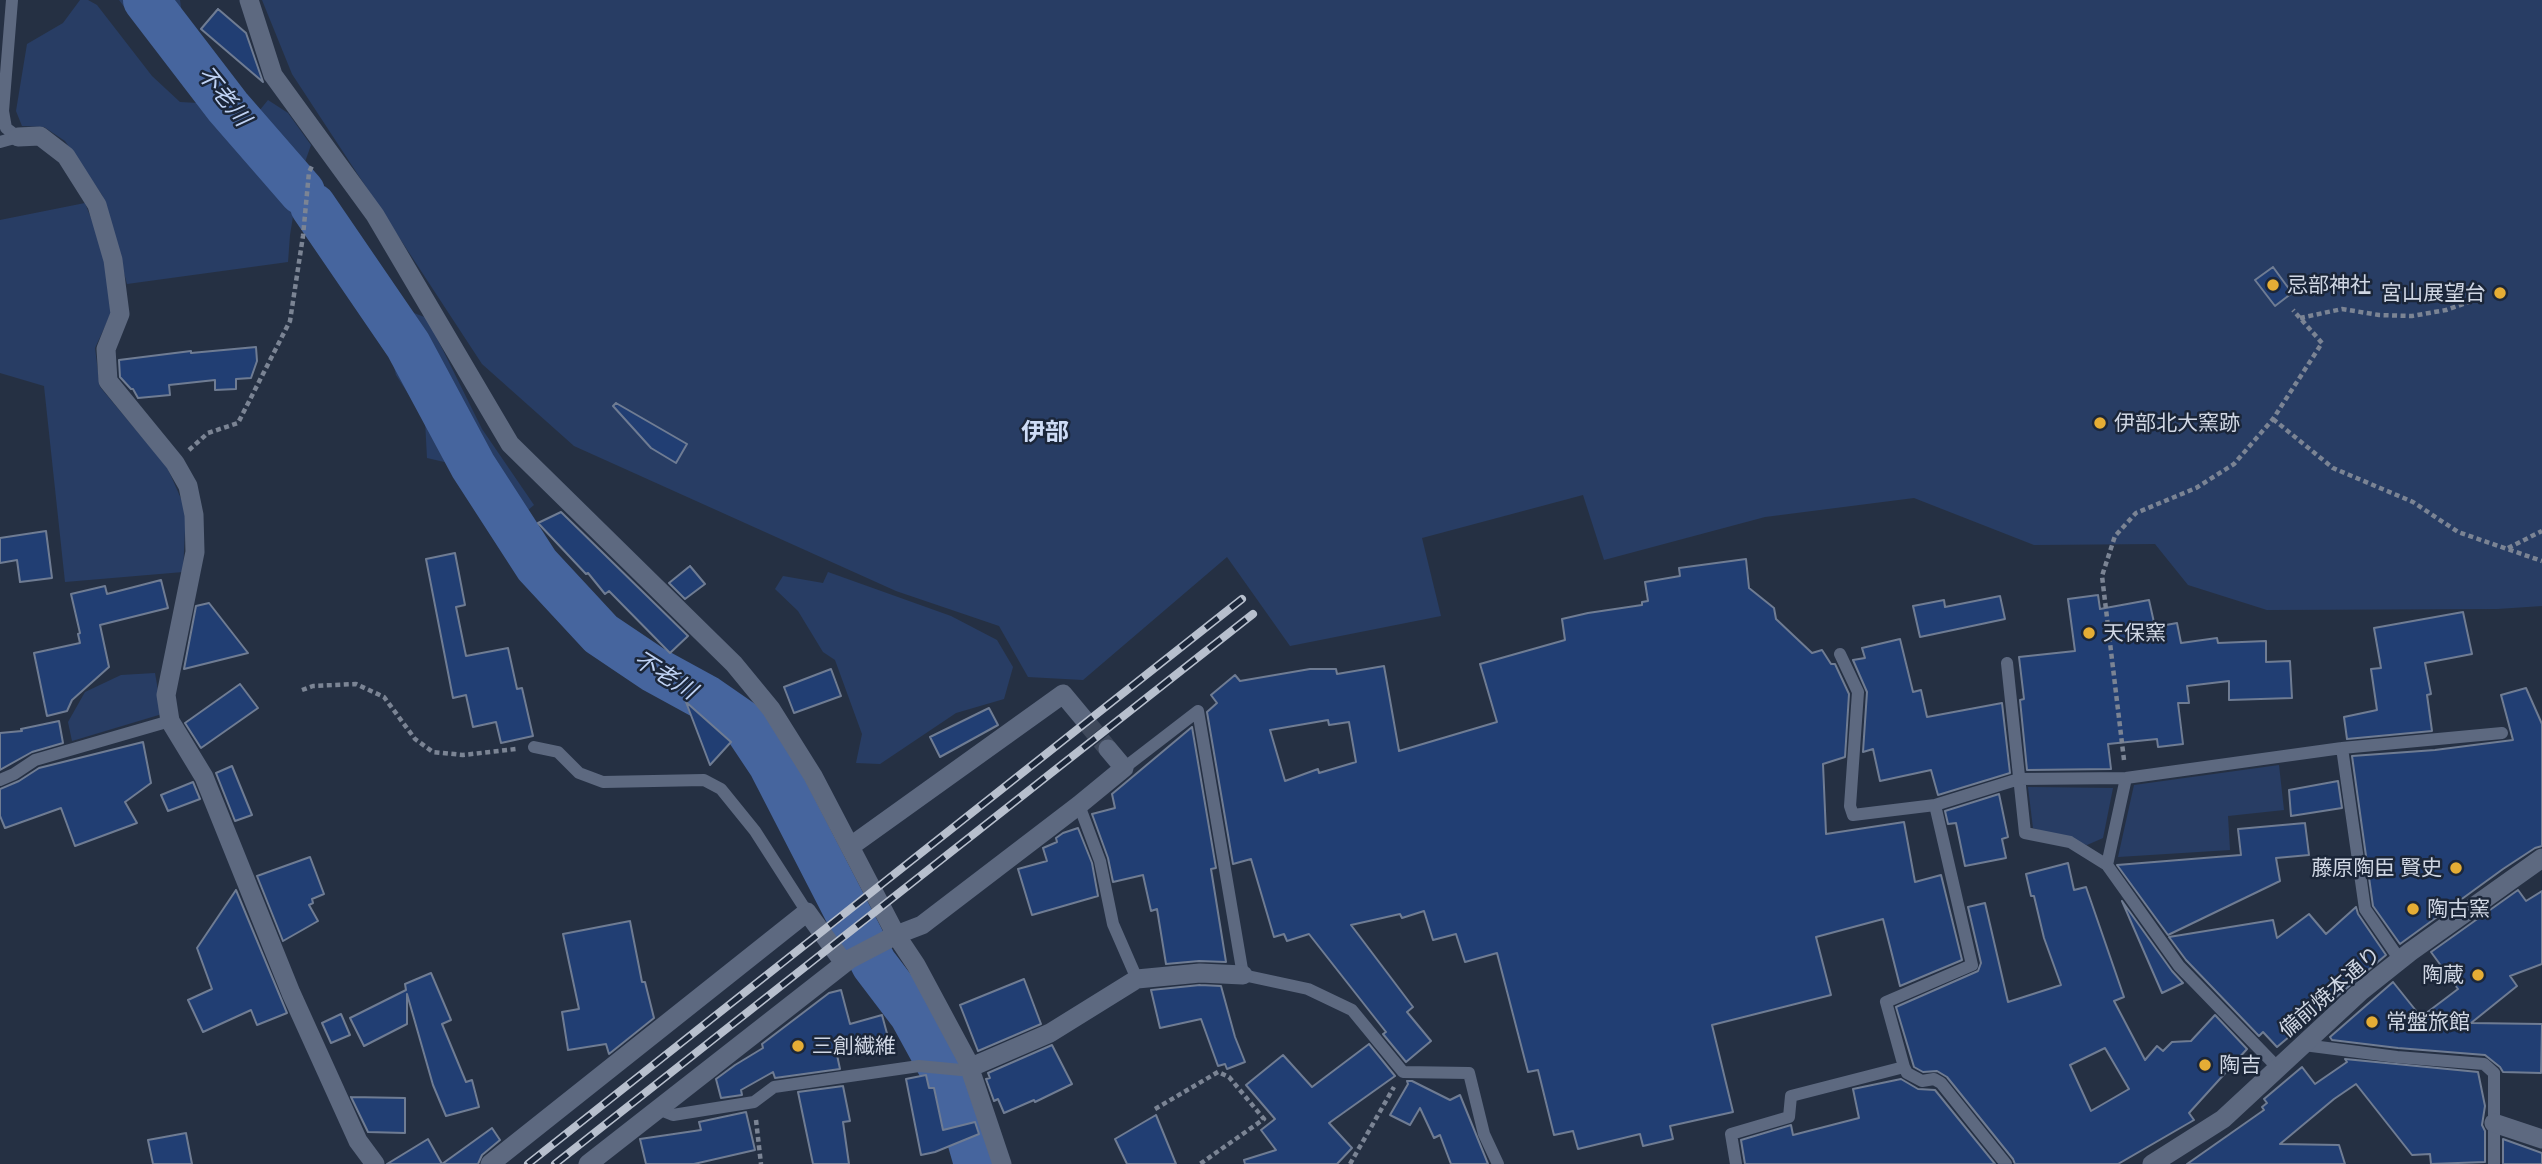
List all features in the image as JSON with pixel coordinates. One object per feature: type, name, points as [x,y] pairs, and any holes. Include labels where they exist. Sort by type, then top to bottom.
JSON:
[{"type":"street","points":[[249,0],[273,75],[375,215],[510,444],[734,664],[771,709],[813,776],[851,846],[890,938],[916,965],[965,1069],[1002,1164]]},
{"type":"street","points":[[9,140],[40,136],[66,156],[97,205],[113,260],[120,314],[106,349],[108,381],[175,463],[188,486],[194,515],[195,552],[166,695],[170,720],[204,777],[291,993],[358,1141],[375,1164]]},
{"type":"street","points":[[851,846],[1063,694],[1083,718]]},
{"type":"street","points":[[588,1164],[847,961],[890,938],[922,925],[1079,804],[1124,768],[1108,749]]},
{"type":"street","name":"備前焼本通り","points":[[2152,1164],[2223,1119],[2361,990],[2542,858]]},
{"type":"street","points":[[490,1164],[807,912],[847,961]]},
{"type":"street","points":[[965,1069],[1050,1033],[1137,979],[1200,973],[1243,975]]},
{"type":"street","points":[[2494,1123],[2542,1139]]},
{"type":"lane","points":[[9,140],[3,111],[12,0]]},
{"type":"lane","points":[[1840,654],[1858,692],[1850,806],[1853,815],[1935,805],[2020,779],[2126,778],[2342,748],[2502,733]]},
{"type":"lane","points":[[2007,663],[2025,833],[2070,842],[2107,866],[2179,966],[2278,1068]]},
{"type":"lane","points":[[1124,768],[1198,711],[1243,975],[1308,989],[1352,1010],[1403,1072],[1469,1073],[1484,1135],[1498,1164]]},
{"type":"lane","points":[[0,780],[14,775],[35,760],[170,720]]},
{"type":"lane","points":[[534,747],[558,752],[579,773],[603,782],[704,780],[721,789],[755,831],[807,912]]},
{"type":"lane","points":[[2342,748],[2365,909],[2400,960]]},
{"type":"lane","points":[[2107,866],[2126,778]]},
{"type":"lane","points":[[1079,804],[1100,861],[1113,924],[1137,979]]},
{"type":"lane","points":[[1935,805],[1972,965],[1886,1002],[1907,1073],[1922,1080],[1934,1079],[1941,1083],[2006,1164]]},
{"type":"lane","points":[[2304,1045],[2397,1057],[2484,1064],[2494,1073],[2494,1164]]},
{"type":"lane","points":[[658,1109],[673,1115],[754,1102],[774,1087],[919,1066],[965,1069]]},
{"type":"lane","points":[[1736,1164],[1731,1133],[1789,1117],[1791,1096],[1904,1067]]},
{"type":"path","points":[[175,463],[208,433],[238,422],[290,321],[303,236],[309,172]]},
{"type":"path","points":[[2300,318],[2343,310],[2412,316],[2446,310],[2472,301]]},
{"type":"path","points":[[2126,778],[2102,576],[2115,536],[2136,513],[2196,488],[2234,464],[2273,419],[2322,343],[2293,310]]},
{"type":"path","points":[[2273,419],[2333,468],[2413,502],[2458,532],[2542,561]]},
{"type":"path","points":[[2508,548],[2542,531]]},
{"type":"path","points":[[302,691],[313,686],[356,684],[384,698],[415,739],[433,752],[463,755],[534,747]]},
{"type":"path","points":[[1155,1109],[1218,1072],[1228,1077],[1264,1119],[1200,1164]]},
{"type":"path","points":[[1350,1164],[1403,1072]]},
{"type":"path","points":[[754,1102],[761,1164]]},
{"type":"shaded area","points":[[80,0],[88,0],[97,5],[152,76],[180,102],[198,103],[119,0],[180,0],[182,14],[206,60],[251,121],[268,100],[288,113],[311,145],[299,179],[288,262],[127,284],[102,195],[65,141],[44,127],[22,126],[16,111],[27,44],[63,23]]},
{"type":"shaded area","points":[[262,0],[2542,0],[2542,606],[2497,609],[2267,610],[2188,585],[2155,544],[2034,545],[1914,498],[1765,517],[1604,560],[1583,495],[1422,538],[1441,616],[1290,646],[1227,557],[1083,680],[1028,677],[999,626],[896,591],[574,446],[482,364],[292,74]]},
{"type":"shaded area","points":[[85,203],[105,253],[112,311],[95,348],[100,387],[167,467],[186,510],[183,572],[65,582],[44,386],[0,373],[0,220]]},
{"type":"shaded area","points":[[406,310],[427,318],[482,429],[534,505],[522,515],[498,524],[453,464],[427,458],[425,420],[396,375],[384,326]]},
{"type":"shaded area","points":[[828,572],[951,616],[997,640],[1013,667],[1004,699],[956,713],[880,764],[856,763],[862,734],[835,660],[823,652],[798,611],[775,589],[783,576],[823,583]]},
{"type":"shaded area","points":[[155,673],[162,714],[72,741],[68,722],[85,692],[121,675]]},
{"type":"shaded area","points":[[2279,765],[2284,810],[2228,816],[2230,850],[2118,857],[2134,785]]},
{"type":"shaded area","points":[[2028,787],[2113,788],[2103,838],[2087,845],[2033,828]]},
{"type":"building","points":[[218,9],[246,33],[263,82],[201,29]]},
{"type":"building","points":[[2273,267],[2292,293],[2275,306],[2255,280]]},
{"type":"building","points":[[256,347],[257,361],[251,378],[236,379],[236,389],[215,390],[215,380],[169,385],[170,395],[138,398],[120,377],[119,360],[191,351]]},
{"type":"building","points":[[616,403],[687,444],[676,463],[651,448],[613,406]]},
{"type":"building","points":[[561,512],[688,636],[670,653],[609,591],[605,594],[538,523]]},
{"type":"building","points":[[46,531],[52,578],[20,582],[17,560],[0,563],[0,538]]},
{"type":"building","points":[[455,553],[465,605],[456,607],[466,656],[508,648],[517,689],[522,688],[533,736],[501,743],[496,722],[473,727],[466,695],[453,698],[426,559]]},
{"type":"building","points":[[1746,559],[1749,588],[1774,608],[1776,619],[1812,653],[1822,650],[1831,664],[1835,664],[1849,694],[1845,757],[1823,764],[1826,834],[1904,822],[1915,882],[1941,875],[1962,960],[1900,986],[1883,919],[1816,937],[1831,995],[1712,1025],[1733,1112],[1670,1126],[1673,1139],[1643,1146],[1640,1134],[1578,1149],[1573,1131],[1554,1135],[1538,1070],[1528,1072],[1497,953],[1465,962],[1456,934],[1433,940],[1424,911],[1402,918],[1400,914],[1351,925],[1413,1007],[1407,1012],[1431,1041],[1406,1062],[1383,1034],[1386,1032],[1309,934],[1287,941],[1284,934],[1274,937],[1251,859],[1233,864],[1207,712],[1217,703],[1211,695],[1235,675],[1240,681],[1310,669],[1336,669],[1337,674],[1384,666],[1399,751],[1497,722],[1480,664],[1565,640],[1562,619],[1642,605],[1642,602],[1648,601],[1645,582],[1680,576],[1679,568]],"holes":[[[1328,720],[1329,725],[1349,722],[1356,762],[1319,773],[1318,769],[1285,781],[1270,730]]]},
{"type":"building","points":[[690,566],[705,584],[685,599],[669,583]]},
{"type":"building","points":[[161,580],[168,608],[100,625],[109,667],[72,700],[67,711],[47,716],[34,653],[80,643],[71,594],[105,586],[107,594]]},
{"type":"building","points":[[2098,595],[2100,609],[2149,600],[2155,627],[2177,623],[2181,643],[2217,638],[2218,643],[2266,641],[2266,662],[2290,661],[2292,698],[2229,700],[2229,681],[2187,686],[2189,703],[2178,703],[2183,744],[2158,747],[2157,739],[2108,744],[2111,769],[2027,770],[2019,657],[2075,651],[2068,599]]},
{"type":"building","points":[[2000,596],[2005,619],[1920,637],[1913,606],[1944,600],[1945,607]]},
{"type":"building","points":[[209,603],[248,653],[184,669],[196,606]]},
{"type":"building","points":[[2463,612],[2472,654],[2425,663],[2431,694],[2427,695],[2432,731],[2347,739],[2344,717],[2377,710],[2371,669],[2381,668],[2374,628]]},
{"type":"building","points":[[1900,639],[1913,692],[1921,690],[1927,717],[2002,703],[2010,773],[1938,795],[1931,770],[1880,781],[1873,749],[1863,752],[1867,692],[1853,660],[1865,658],[1862,648]]},
{"type":"building","points":[[831,669],[841,696],[794,713],[784,687]]},
{"type":"building","points":[[240,684],[258,708],[201,748],[185,723]]},
{"type":"building","points":[[2526,688],[2542,724],[2542,846],[2503,869],[2400,944],[2373,906],[2352,756],[2435,750],[2513,740],[2501,695]]},
{"type":"building","points":[[686,702],[731,742],[710,765]]},
{"type":"building","points":[[989,708],[998,725],[940,757],[930,737]]},
{"type":"building","points":[[59,721],[63,743],[32,752],[0,770],[0,733],[22,731],[21,729]]},
{"type":"building","points":[[1192,727],[1216,868],[1211,869],[1226,962],[1166,964],[1157,909],[1151,911],[1143,875],[1113,882],[1108,858],[1092,814],[1115,808],[1112,794]]},
{"type":"building","points":[[143,742],[151,783],[125,802],[137,823],[75,846],[61,808],[5,828],[0,816],[0,789],[39,768]]},
{"type":"building","points":[[232,766],[252,815],[235,821],[216,773]]},
{"type":"building","points":[[2338,781],[2342,808],[2291,816],[2289,790]]},
{"type":"building","points":[[193,782],[200,799],[168,811],[161,795]]},
{"type":"building","points":[[1999,794],[2008,837],[2002,839],[2006,858],[1965,866],[1956,823],[1948,824],[1945,811]]},
{"type":"building","points":[[2305,823],[2309,855],[2276,858],[2280,881],[2168,935],[2117,865],[2241,855],[2238,829]]},
{"type":"building","points":[[1078,828],[1092,863],[1098,896],[1032,915],[1018,869],[1047,861],[1043,848],[1057,842],[1056,838],[1063,833]]},
{"type":"building","points":[[310,857],[324,894],[312,899],[313,903],[309,905],[318,921],[283,941],[257,876]]},
{"type":"building","points":[[2068,863],[2074,890],[2086,887],[2124,997],[2114,1001],[2145,1060],[2157,1046],[2163,1051],[2172,1042],[2191,1041],[2215,1015],[2247,1049],[2189,1113],[2194,1120],[2118,1164],[2015,1164],[1947,1077],[1937,1071],[1923,1072],[1914,1067],[1896,1007],[1978,971],[1981,963],[1968,907],[1985,903],[2008,1002],[2061,985],[2026,874]],"holes":[[[2105,1048],[2129,1089],[2091,1111],[2070,1065]]]},
{"type":"building","points":[[236,890],[287,1013],[257,1025],[251,1010],[203,1032],[188,1000],[212,989],[197,948]]},
{"type":"building","points":[[2518,890],[2526,901],[2542,891],[2542,964],[2510,976],[2517,986],[2471,1023],[2542,1024],[2541,1073],[2503,1072],[2485,1055],[2332,1040],[2330,1037],[2393,982],[2421,1017],[2458,989],[2431,952]]},
{"type":"building","points":[[2122,901],[2172,971],[2183,983],[2162,993]]},
{"type":"building","points":[[2356,907],[2386,955],[2277,1047],[2263,1032],[2259,1036],[2186,960],[2169,937],[2273,920],[2277,938],[2309,914],[2326,934]]},
{"type":"building","points":[[630,921],[642,982],[645,982],[654,1018],[609,1054],[606,1044],[568,1050],[562,1012],[579,1009],[563,934]]},
{"type":"building","points":[[431,973],[451,1020],[442,1024],[466,1082],[472,1080],[479,1107],[446,1116],[433,1085],[407,994],[407,1024],[364,1046],[350,1018],[406,990],[405,984]]},
{"type":"building","points":[[1024,979],[1041,1024],[978,1051],[960,1005]]},
{"type":"building","points":[[1200,985],[1221,986],[1245,1062],[1227,1069],[1225,1064],[1218,1066],[1201,1019],[1160,1028],[1151,990]]},
{"type":"building","points":[[841,990],[850,1024],[882,1015],[889,1041],[837,1055],[840,1069],[775,1078],[773,1072],[741,1090],[742,1095],[721,1098],[716,1079],[763,1048],[762,1044],[829,993]]},
{"type":"building","points":[[341,1014],[350,1035],[331,1043],[322,1023]]},
{"type":"building","points":[[1369,1044],[1395,1076],[1329,1123],[1352,1148],[1337,1164],[1245,1164],[1244,1160],[1276,1150],[1261,1130],[1275,1119],[1246,1085],[1283,1055],[1312,1087]]},
{"type":"building","points":[[1052,1045],[1072,1084],[1004,1113],[998,1099],[994,1101],[986,1079],[990,1078],[988,1073]]},
{"type":"building","points":[[2345,1059],[2478,1072],[2485,1106],[2482,1125],[2485,1131],[2485,1162],[2431,1164],[2430,1154],[2412,1155],[2356,1084],[2280,1144],[2339,1145],[2345,1164],[2187,1164],[2264,1110],[2262,1107],[2267,1103],[2264,1099],[2302,1067],[2315,1084],[2347,1062]]},
{"type":"building","points":[[926,1075],[929,1088],[934,1088],[943,1130],[975,1122],[979,1134],[921,1155],[906,1079]]},
{"type":"building","points":[[1901,1079],[1918,1089],[1935,1090],[1995,1164],[1745,1164],[1741,1140],[1791,1125],[1793,1135],[1859,1118],[1853,1089]]},
{"type":"building","points":[[1407,1081],[1450,1100],[1460,1095],[1488,1164],[1451,1164],[1440,1135],[1434,1138],[1420,1108],[1410,1125],[1390,1115],[1408,1084]]},
{"type":"building","points":[[843,1086],[850,1121],[843,1122],[849,1164],[813,1164],[798,1092]]},
{"type":"building","points":[[351,1097],[405,1098],[405,1133],[368,1132]]},
{"type":"building","points":[[746,1112],[755,1150],[694,1164],[646,1164],[640,1139],[701,1130],[699,1122]]},
{"type":"building","points":[[1156,1115],[1176,1164],[1127,1164],[1115,1139]]},
{"type":"building","points":[[492,1128],[500,1140],[482,1155],[478,1164],[442,1164]]},
{"type":"building","points":[[186,1133],[192,1164],[153,1164],[148,1140]]},
{"type":"building","points":[[428,1139],[442,1164],[387,1164]]},
{"type":"building","points":[[2503,1139],[2542,1153],[2542,1164],[2503,1164]]},
{"type":"waterway","name":"不老川","points":[[146,0],[228,107],[302,192]]},
{"type":"waterway","name":"不老川","points":[[313,206],[408,345],[473,466],[537,565],[601,634],[745,725],[771,764],[874,964],[912,1014],[958,1098],[977,1164]]},
{"type":"tunnel","points":[[1083,718],[1108,749]]},
{"type":"railway","points":[[528,1164],[1242,599]]},
{"type":"railway","points":[[555,1164],[1253,614]]},
{"type":"place","name":"忌部神社","points":[[2273,285]]},
{"type":"place","name":"宮山展望台","points":[[2500,293]]},
{"type":"place","name":"伊部北大窯跡","points":[[2100,423]]},
{"type":"place","name":"天保窯","points":[[2089,633]]},
{"type":"place","name":"藤原陶臣 賢史","points":[[2456,868]]},
{"type":"place","name":"陶古窯","points":[[2413,909]]},
{"type":"place","name":"陶蔵","points":[[2478,975]]},
{"type":"place","name":"常盤旅館","points":[[2372,1022]]},
{"type":"place","name":"三創繊維","points":[[798,1046]]},
{"type":"place","name":"陶吉","points":[[2205,1065]]},
{"type":"district","name":"伊部","points":[[1045,432]]}]
